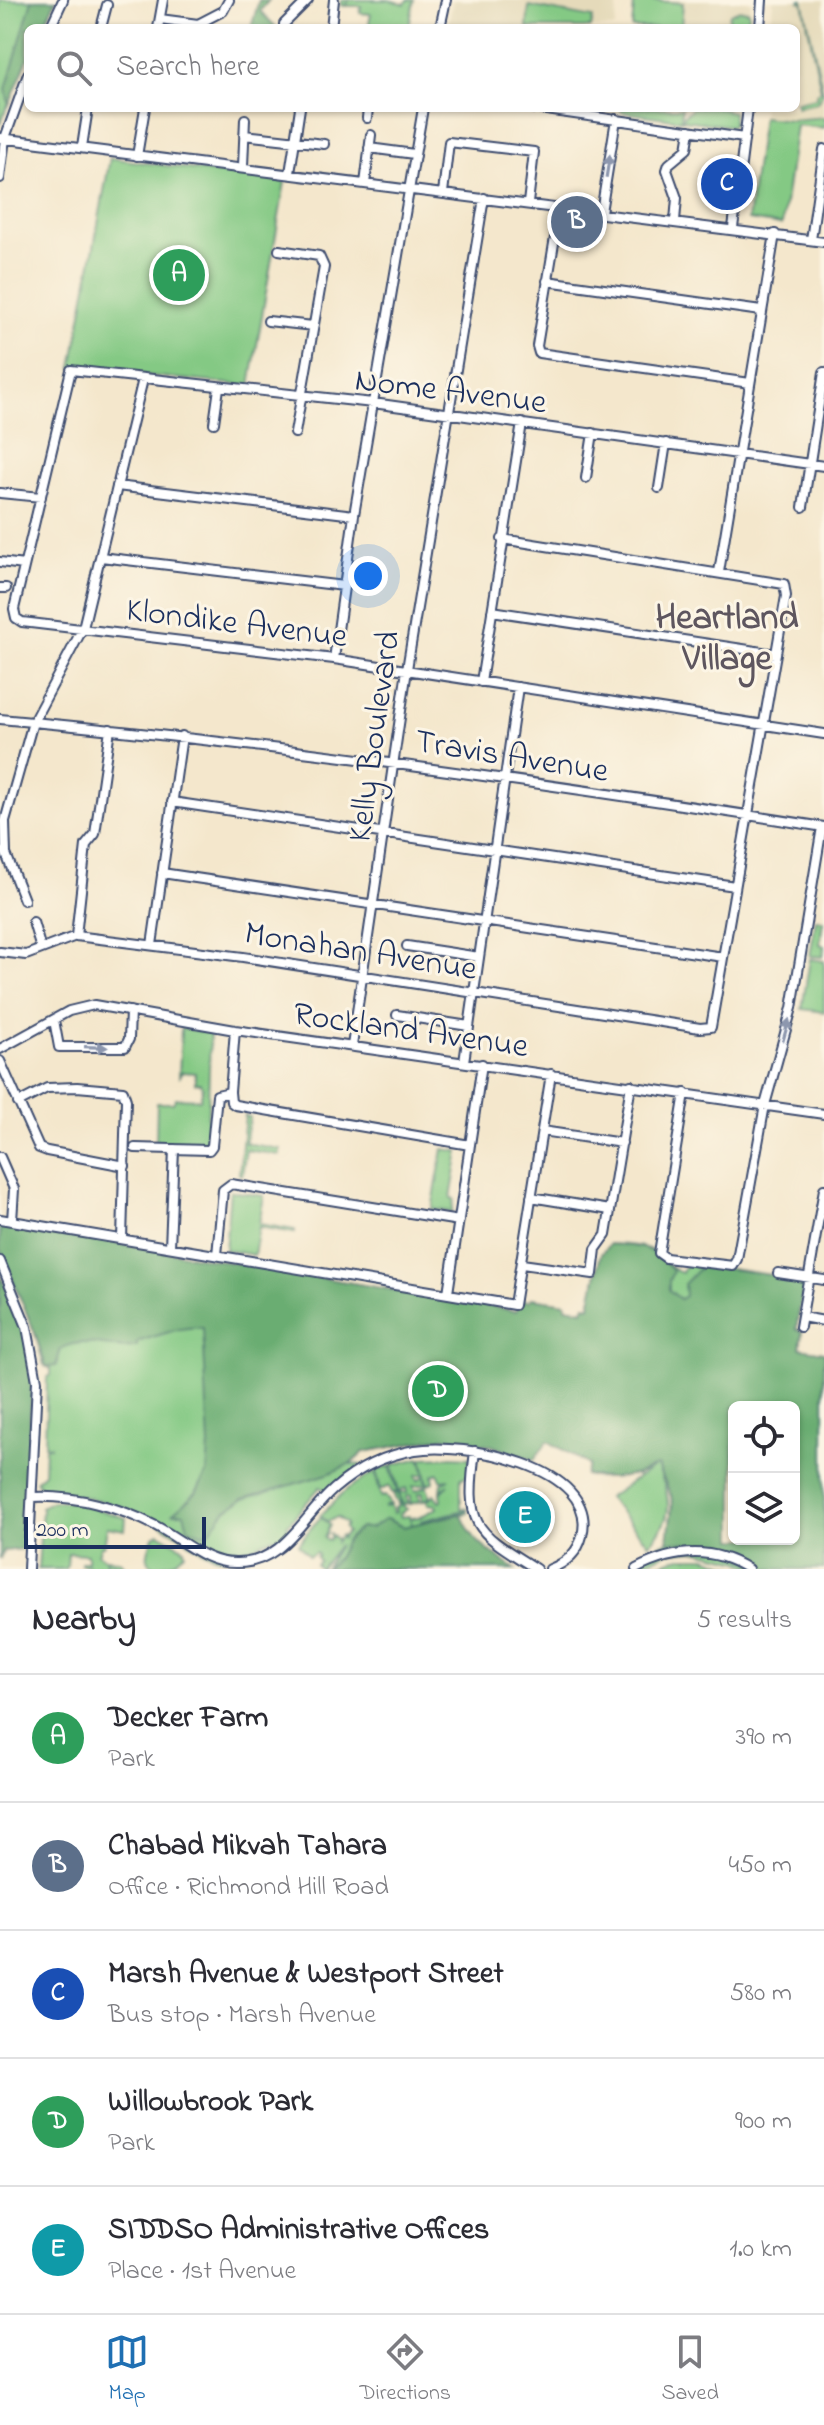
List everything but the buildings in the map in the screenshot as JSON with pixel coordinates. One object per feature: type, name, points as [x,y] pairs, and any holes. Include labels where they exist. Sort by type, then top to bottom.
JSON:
[{"type":"street","points":[[52,24],[63,0]]},
{"type":"street","points":[[159,24],[163,0]]},
{"type":"street","points":[[202,24],[223,11],[229,0]]},
{"type":"street","points":[[284,24],[308,0]]},
{"type":"street","points":[[331,24],[334,0]]},
{"type":"street","points":[[441,24],[446,0]]},
{"type":"street","points":[[760,24],[762,0]]},
{"type":"street","points":[[102,24],[107,5]]},
{"type":"street","points":[[0,178],[2,138],[24,84]]},
{"type":"street","points":[[82,147],[87,112]]},
{"type":"street","points":[[137,156],[144,112]]},
{"type":"street","points":[[290,173],[299,112]]},
{"type":"street","points":[[334,659],[354,515],[422,112]]},
{"type":"street","points":[[563,112],[744,138]]},
{"type":"street","points":[[733,228],[747,112]]},
{"type":"street","points":[[243,166],[245,119]]},
{"type":"street","points":[[601,212],[616,119]]},
{"type":"street","points":[[675,221],[677,198],[667,170],[669,164],[687,149],[690,130]]},
{"type":"street","points":[[244,135],[324,144]]},
{"type":"street","points":[[365,184],[371,135]]},
{"type":"street","points":[[2,138],[243,166],[824,242]]},
{"type":"street","points":[[443,193],[449,142],[513,149],[534,152],[528,203]]},
{"type":"street","points":[[369,148],[414,154]]},
{"type":"street","points":[[811,240],[821,199],[824,149]]},
{"type":"street","name":"Kelly Boulevard","points":[[352,1046],[407,671],[484,198]]},
{"type":"street","points":[[560,207],[547,281],[538,351],[541,354],[750,383]]},
{"type":"street","points":[[719,572],[775,234]]},
{"type":"street","points":[[279,250],[314,254],[322,259],[324,267],[295,433]]},
{"type":"street","points":[[547,281],[761,311]]},
{"type":"street","points":[[268,321],[313,326]]},
{"type":"street","name":"Nome Avenue","points":[[41,497],[71,370],[373,403],[824,466]]},
{"type":"street","points":[[803,507],[824,372]]},
{"type":"street","points":[[24,900],[9,865],[4,831],[33,722],[83,628],[143,379]]},
{"type":"street","points":[[214,423],[219,388]]},
{"type":"street","points":[[481,682],[522,423]]},
{"type":"street","points":[[586,478],[593,433]]},
{"type":"street","points":[[659,488],[666,443]]},
{"type":"street","points":[[117,486],[354,515]]},
{"type":"street","points":[[0,493],[41,497],[24,565],[0,562]]},
{"type":"street","points":[[162,873],[723,957],[786,596],[784,584],[502,539]]},
{"type":"street","points":[[101,557],[344,586]]},
{"type":"street","name":"Klondike Avenue","points":[[24,565],[14,609],[16,618],[22,622],[334,659],[824,734]]},
{"type":"street","points":[[492,611],[776,654]]},
{"type":"street","points":[[464,1062],[518,687]]},
{"type":"street","name":"Travis Avenue","points":[[0,719],[182,736],[394,762],[823,827]]},
{"type":"street","points":[[76,936],[86,845],[95,834],[110,729]]},
{"type":"street","points":[[152,945],[182,736]]},
{"type":"street","points":[[172,802],[735,886]]},
{"type":"street","points":[[685,1093],[659,1253],[665,1258],[734,1265],[765,1105],[792,1008],[823,827]]},
{"type":"street","points":[[33,922],[41,949]]},
{"type":"street","name":"Monahan Avenue","points":[[0,952],[26,955],[76,936],[700,1028],[707,1028],[713,1023],[723,957]]},
{"type":"street","points":[[407,946],[479,957]]},
{"type":"street","name":"Rockland Avenue","points":[[0,1049],[83,1006],[100,1006],[235,1030],[824,1114]]},
{"type":"street","points":[[54,1020],[59,1047],[97,1045],[122,1048],[129,1039],[130,1011]]},
{"type":"street","points":[[397,1015],[469,1026]]},
{"type":"street","points":[[235,1030],[230,1092],[231,1102],[235,1105],[470,1145]]},
{"type":"street","points":[[0,1061],[39,1148],[125,1166]]},
{"type":"street","points":[[448,1293],[482,1064]]},
{"type":"street","points":[[0,1219],[514,1305],[551,1074]]},
{"type":"street","points":[[522,1264],[593,1274],[596,1249],[606,1235],[631,1085]]},
{"type":"street","points":[[18,1103],[47,1088],[120,1089],[126,1100],[122,1239]]},
{"type":"street","points":[[135,1148],[206,1151],[211,1148],[217,1095],[230,1092]]},
{"type":"street","points":[[542,1131],[622,1143]]},
{"type":"street","points":[[170,1247],[174,1149]]},
{"type":"street","points":[[0,1157],[14,1189],[12,1221]]},
{"type":"street","points":[[217,1255],[223,1190],[231,1184],[459,1221]]},
{"type":"street","points":[[800,1327],[824,1189]]},
{"type":"street","points":[[531,1197],[610,1210]]},
{"type":"street","points":[[0,1261],[33,1346],[37,1381],[28,1569]]},
{"type":"street","points":[[778,1273],[824,1280]]},
{"type":"street","points":[[802,1317],[824,1321]]},
{"type":"street","points":[[33,1497],[64,1497],[98,1504],[143,1520],[211,1559],[242,1563],[263,1558],[281,1547],[335,1489],[373,1463],[416,1450],[447,1448],[475,1451],[507,1457],[535,1468],[561,1485],[578,1504],[583,1523],[579,1545],[564,1563],[550,1569]]},
{"type":"street","points":[[475,1451],[470,1500],[477,1524],[489,1538],[536,1569]]},
{"type":"street","points":[[636,1569],[664,1556],[688,1553],[724,1557],[748,1569]]},
{"type":"shaded area","points":[[453,0],[618,0],[615,24],[449,24]]},
{"type":"shaded area","points":[[632,0],[751,2],[748,24],[633,24],[635,10]]},
{"type":"shaded area","points":[[773,0],[824,0],[824,125],[762,117],[763,112],[800,112],[800,24],[771,24]]},
{"type":"green space","points":[[0,0],[56,0],[44,24],[24,24],[24,67],[0,124]]},
{"type":"green space","points":[[32,0],[56,0],[44,24],[25,24]]},
{"type":"green space","points":[[259,0],[269,0],[260,11],[273,24],[252,24]]},
{"type":"green space","points":[[342,0],[388,0],[405,4],[408,0],[414,0],[410,24],[369,24],[371,14],[360,13],[361,6],[347,6],[348,2],[345,6],[341,5]]},
{"type":"green space","points":[[638,0],[683,3],[681,24],[632,24],[634,4]]},
{"type":"green space","points":[[803,0],[823,92],[817,103],[800,106],[800,101],[816,98],[816,93],[821,91],[803,2],[798,1]]},
{"type":"green space","points":[[529,6],[593,18],[592,24],[527,24]]},
{"type":"green space","points":[[749,11],[748,24],[728,24],[730,14]]},
{"type":"green space","points":[[24,27],[24,68],[9,105],[6,89]]},
{"type":"green space","points":[[621,112],[682,112],[681,120]]},
{"type":"green space","points":[[688,112],[733,112],[733,125],[683,120]]},
{"type":"green space","points":[[762,117],[791,120],[824,117],[824,128],[796,125],[782,225],[748,220]]},
{"type":"green space","points":[[110,158],[285,182],[250,386],[72,368]]},
{"type":"green space","points":[[816,919],[823,920],[820,944],[824,946],[823,957],[810,956]]},
{"type":"green space","points":[[810,959],[824,961],[824,1012],[802,1009]]},
{"type":"green space","points":[[181,1028],[210,1033],[207,1144],[156,1142],[157,1103],[173,1103],[176,1098],[200,1099],[203,1087],[195,1083],[195,1073],[182,1072],[179,1078]]},
{"type":"green space","points":[[245,1116],[250,1117],[245,1143],[280,1149],[280,1155],[246,1150],[242,1175],[239,1174]]},
{"type":"green space","points":[[443,1149],[459,1151],[451,1198],[454,1199],[452,1212],[432,1209]]},
{"type":"green space","points":[[230,1191],[264,1196],[259,1224],[295,1230],[295,1233],[259,1227],[254,1255],[225,1250]]},
{"type":"green space","points":[[0,1223],[516,1311],[522,1300],[532,1298],[566,1303],[566,1307],[583,1310],[585,1305],[590,1306],[601,1254],[610,1244],[651,1250],[682,1273],[686,1263],[804,1283],[796,1329],[802,1331],[800,1348],[824,1352],[824,1569],[753,1569],[740,1561],[694,1550],[666,1553],[630,1569],[623,1569],[637,1561],[636,1557],[668,1541],[672,1502],[668,1483],[657,1466],[668,1507],[663,1525],[649,1544],[608,1498],[655,1466],[636,1475],[598,1478],[585,1475],[589,1465],[548,1441],[534,1460],[490,1445],[444,1437],[364,1452],[351,1464],[362,1465],[327,1491],[320,1487],[287,1525],[292,1531],[280,1543],[273,1537],[242,1552],[243,1558],[219,1557],[158,1523],[114,1505],[43,1491],[36,1480],[44,1473],[45,1447],[51,1446],[45,1445],[47,1378],[51,1375],[51,1369],[44,1365],[35,1333],[0,1249]]},
{"type":"green space","points":[[0,1223],[516,1311],[522,1300],[532,1298],[566,1303],[566,1307],[583,1310],[585,1305],[590,1306],[601,1254],[610,1244],[638,1247],[659,1257],[673,1271],[669,1290],[680,1299],[685,1296],[684,1284],[702,1265],[800,1279],[804,1283],[796,1329],[802,1331],[800,1348],[824,1352],[824,1569],[760,1569],[735,1553],[713,1545],[668,1541],[673,1500],[658,1466],[621,1477],[585,1475],[589,1465],[548,1441],[534,1460],[490,1445],[444,1437],[364,1452],[350,1464],[328,1474],[243,1499],[225,1511],[209,1532],[203,1534],[188,1528],[184,1513],[173,1513],[196,1493],[207,1473],[209,1445],[203,1328],[170,1332],[137,1342],[137,1346],[128,1348],[89,1343],[70,1345],[61,1349],[56,1366],[46,1367],[0,1249]]},
{"type":"green space","points":[[0,1273],[26,1337],[32,1379],[22,1549],[4,1551],[0,1559]]},
{"type":"green space","points":[[420,1458],[425,1474],[416,1475],[418,1480],[425,1476],[427,1484],[413,1486],[415,1491],[427,1486],[430,1497],[423,1501],[423,1493],[418,1494],[421,1501],[411,1504],[411,1496],[406,1497],[409,1504],[403,1505],[399,1493],[407,1493],[406,1488],[399,1492],[392,1465]]},
{"type":"green space","points":[[422,1458],[470,1458],[468,1476],[461,1478],[461,1508],[468,1509],[420,1521],[468,1513],[403,1527],[386,1519],[352,1535],[325,1569],[339,1545],[320,1569],[316,1565],[318,1554],[309,1556],[298,1544],[320,1517],[330,1525],[324,1538],[328,1540],[331,1536],[329,1533],[336,1542],[340,1537],[343,1539],[340,1536],[347,1532],[344,1528],[346,1524],[337,1517],[328,1522],[320,1516],[346,1490],[375,1472],[381,1497],[385,1496],[391,1504],[384,1507],[391,1506],[393,1513],[396,1512],[395,1508],[399,1506],[393,1494],[398,1493],[401,1505],[407,1509],[400,1514],[401,1517],[409,1516],[412,1524],[410,1518],[420,1517],[437,1508],[427,1501],[434,1494],[439,1501],[442,1500],[441,1493],[449,1484],[441,1491],[442,1483],[449,1479],[441,1480],[438,1473],[433,1475],[434,1482],[428,1484]]},
{"type":"green space","points":[[390,1466],[397,1492],[392,1493],[389,1486],[381,1490],[376,1471]]},
{"type":"green space","points":[[52,1501],[74,1502],[126,1518],[125,1530],[107,1527],[104,1546],[98,1554],[105,1558],[106,1563],[107,1558],[122,1562],[125,1567],[107,1563],[103,1569],[90,1569],[87,1565],[81,1565],[81,1562],[87,1562],[87,1554],[68,1553],[64,1569],[38,1569],[41,1507]]},
{"type":"green space","points":[[459,1514],[483,1546],[515,1569],[325,1569],[335,1561],[348,1539],[360,1528],[371,1528],[386,1519],[403,1527]]},
{"type":"green space","points":[[159,1533],[184,1548],[185,1553],[174,1562],[154,1567],[148,1560],[148,1553],[153,1537]]},
{"type":"green space","points":[[680,1557],[705,1557],[741,1569],[644,1569]]},
{"type":"place","name":"Marsh Avenue & Westport Street","points":[[727,184]]},
{"type":"place","name":"Chabad Mikvah Tahara","points":[[577,222]]},
{"type":"place","name":"Decker Farm","points":[[179,275]]},
{"type":"place","name":"Willowbrook Park","points":[[438,1391]]},
{"type":"place","name":"SIDDSO Administrative Offices","points":[[525,1517]]},
{"type":"district","name":"Heartland Village","points":[[727,636]]}]
